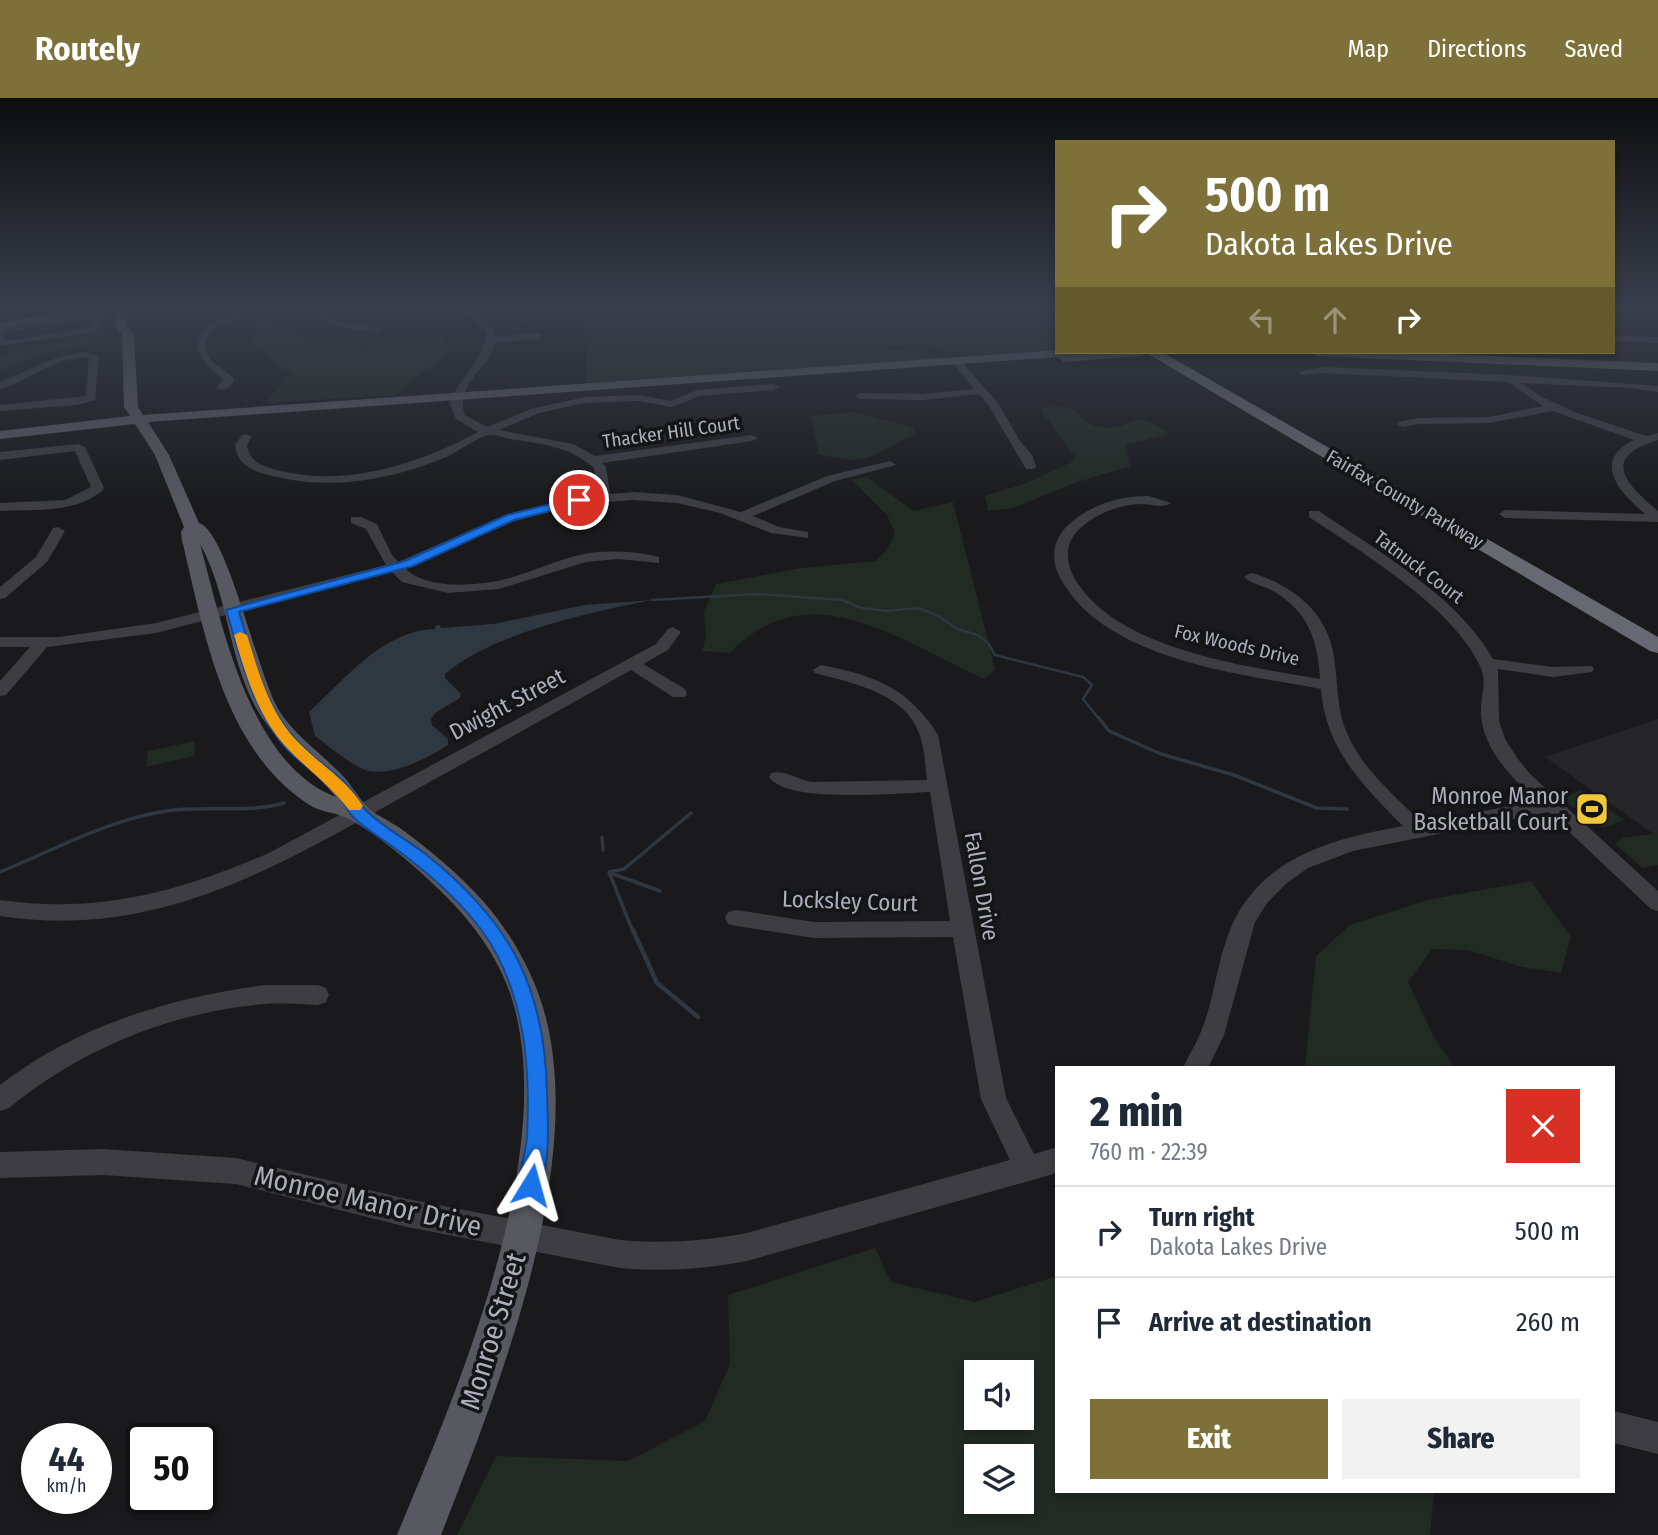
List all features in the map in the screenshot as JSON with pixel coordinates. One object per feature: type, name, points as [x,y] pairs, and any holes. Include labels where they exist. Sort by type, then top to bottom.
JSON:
[{"type":"highway","name":"Fairfax County Parkway","points":[[1188,373],[1658,646]]},
{"type":"highway","name":"Fairfax County Parkway","points":[[1209,373],[1658,627]]},
{"type":"main road","name":"Monroe Street","points":[[130,373],[131,407],[162,455],[192,527],[189,532],[193,553],[221,612],[234,695],[259,739],[284,771],[307,791],[338,808],[358,812],[438,873],[470,905],[505,950],[526,999],[536,1051],[539,1103],[537,1137],[522,1236],[486,1365],[419,1535]]},
{"type":"main road","points":[[0,432],[200,414],[809,373]]},
{"type":"main road","points":[[0,432],[89,419],[114,412],[131,397]]},
{"type":"main road","points":[[162,455],[162,424],[200,414]]},
{"type":"main road","points":[[89,419],[137,419]]},
{"type":"street","points":[[0,386],[31,373]]},
{"type":"street","points":[[0,408],[77,402],[91,398],[93,373]]},
{"type":"street","points":[[222,387],[228,383],[229,378],[223,373]]},
{"type":"street","points":[[471,373],[456,397],[456,408],[461,417],[474,426],[564,445],[595,460],[602,474],[604,498]]},
{"type":"street","points":[[967,373],[1003,419],[1030,466]]},
{"type":"street","points":[[1387,373],[1632,385],[1658,389]]},
{"type":"street","points":[[1504,373],[1526,392],[1555,407],[1644,439]]},
{"type":"street","points":[[246,437],[241,452],[247,462],[286,476],[333,478],[372,475],[419,464],[531,412],[593,400],[646,399],[672,404],[697,393],[774,387]]},
{"type":"street","points":[[860,396],[923,397],[982,391]]},
{"type":"street","points":[[1403,425],[1419,421],[1489,419],[1555,407]]},
{"type":"street","points":[[1658,436],[1644,439],[1620,452],[1615,468],[1618,477],[1633,496],[1658,518]]},
{"type":"street","name":"Thacker Hill Court","points":[[595,460],[752,438]]},
{"type":"street","points":[[0,456],[79,447],[98,488],[80,500],[65,503],[0,507]]},
{"type":"street","points":[[741,517],[829,477],[857,469],[890,465]]},
{"type":"street","points":[[0,642],[42,643],[114,636],[221,612],[395,567],[436,553],[488,527],[527,512],[604,498],[633,496],[677,499],[710,506],[776,530],[803,535]]},
{"type":"street","name":"Fox Woods Drive","points":[[1165,503],[1141,499],[1112,505],[1083,517],[1065,534],[1060,546],[1060,564],[1069,584],[1083,601],[1128,632],[1179,654],[1329,685]]},
{"type":"street","name":"Tatnuck Court","points":[[1314,514],[1449,613],[1472,636],[1488,663]]},
{"type":"street","points":[[1505,514],[1658,518]]},
{"type":"street","points":[[356,520],[372,527],[386,557],[412,582],[456,589],[499,585],[586,558],[618,555],[654,560]]},
{"type":"street","points":[[0,595],[42,559],[58,531]]},
{"type":"street","points":[[1251,577],[1282,589],[1309,614],[1324,640],[1332,716],[1347,751],[1364,774],[1418,830]]},
{"type":"street","name":"Dwight Street","points":[[0,908],[40,914],[71,914],[131,906],[180,895],[236,876],[276,858],[632,664],[662,647],[673,632]]},
{"type":"street","points":[[0,691],[42,643]]},
{"type":"street","points":[[1488,663],[1553,672],[1586,668]]},
{"type":"street","points":[[1488,663],[1492,672],[1489,715],[1495,735],[1514,767],[1658,903]]},
{"type":"street","points":[[632,664],[679,693]]},
{"type":"street","name":"Fallon Drive","points":[[821,670],[867,680],[890,692],[910,706],[929,735],[994,1099],[1028,1170]]},
{"type":"street","points":[[778,777],[793,785],[812,788],[939,786]]},
{"type":"street","points":[[1196,1066],[1212,1035],[1240,932],[1251,909],[1270,885],[1303,861],[1334,848],[1552,805]]},
{"type":"street","name":"Locksley Court","points":[[736,918],[814,930],[963,929]]},
{"type":"street","points":[[0,1100],[24,1077],[65,1053],[114,1032],[186,1009],[265,994],[318,995]]},
{"type":"street","name":"Monroe Manor Drive","points":[[0,1165],[103,1162],[236,1171],[407,1213],[631,1255],[710,1254],[747,1247],[1055,1161]]},
{"type":"street","points":[[1615,1427],[1658,1438]]},
{"type":"shaded area","points":[[422,373],[396,395],[265,403],[291,374]]},
{"type":"shaded area","points":[[586,373],[744,373],[586,385]]},
{"type":"shaded area","points":[[1051,406],[1074,409],[1084,420],[1095,426],[1115,427],[1143,419],[1169,434],[1126,445],[1130,466],[1071,484],[1014,508],[988,511],[985,496],[1027,483],[1072,462],[1075,457],[1040,409]]},
{"type":"shaded area","points":[[854,412],[913,428],[916,434],[862,459],[819,454],[811,416]]},
{"type":"shaded area","points":[[866,477],[914,511],[953,502],[995,669],[985,679],[889,633],[856,621],[824,615],[792,617],[760,629],[730,653],[702,651],[706,637],[704,612],[716,584],[801,568],[876,561],[887,549],[895,533],[887,515],[852,480]]},
{"type":"shaded area","points":[[652,600],[544,626],[489,647],[465,660],[445,674],[445,678],[461,694],[460,698],[435,713],[431,719],[432,725],[448,739],[448,745],[408,765],[386,771],[365,770],[315,736],[309,712],[366,659],[398,638],[435,629],[436,625],[441,628],[493,624],[585,605]]},
{"type":"shaded area","points":[[1658,719],[1658,837],[1545,757]]},
{"type":"shaded area","points":[[195,741],[194,756],[146,767],[148,751]]},
{"type":"shaded area","name":"Monroe Manor Basketball Court","points":[[1581,790],[1624,820],[1603,828],[1560,798]]},
{"type":"shaded area","points":[[1658,833],[1658,865],[1643,868],[1615,844],[1623,838]]},
{"type":"shaded area","points":[[1531,881],[1571,937],[1561,973],[1522,967],[1468,950],[1432,949],[1408,982],[1434,1037],[1453,1066],[1305,1066],[1316,956],[1350,925],[1427,900]]},
{"type":"shaded area","points":[[875,1248],[891,1282],[975,1302],[1055,1277],[1055,1493],[1434,1493],[1430,1535],[457,1535],[496,1456],[628,1461],[705,1421],[730,1364],[728,1295]]},
{"type":"waterway","points":[[652,600],[757,594],[842,600],[861,608],[887,611],[919,608],[940,617],[957,629],[978,635],[988,643],[995,655],[1083,677],[1092,685],[1083,699],[1099,719]]},
{"type":"waterway","points":[[1098,717],[1109,731],[1161,754],[1234,775],[1317,808],[1347,809]]},
{"type":"waterway","points":[[0,872],[102,828],[144,815],[181,809],[255,808],[284,803]]},
{"type":"waterway","points":[[633,932],[609,872],[624,869],[691,813]]},
{"type":"waterway","points":[[602,837],[603,850]]},
{"type":"waterway","points":[[613,874],[660,891]]},
{"type":"waterway","points":[[633,930],[657,983],[698,1017]]},
{"type":"slow traffic","points":[[240,635],[258,692],[272,718],[292,745],[340,786],[355,806]]},
{"type":"place","name":"Monroe Manor Basketball Court","points":[[1592,809]]},
{"type":"route","points":[[531,1185],[537,1137],[539,1078],[526,999],[505,950],[490,928],[456,890],[422,859],[358,812],[351,798],[340,786],[292,745],[272,718],[258,692],[232,610],[409,563],[510,518],[579,500]]}]
